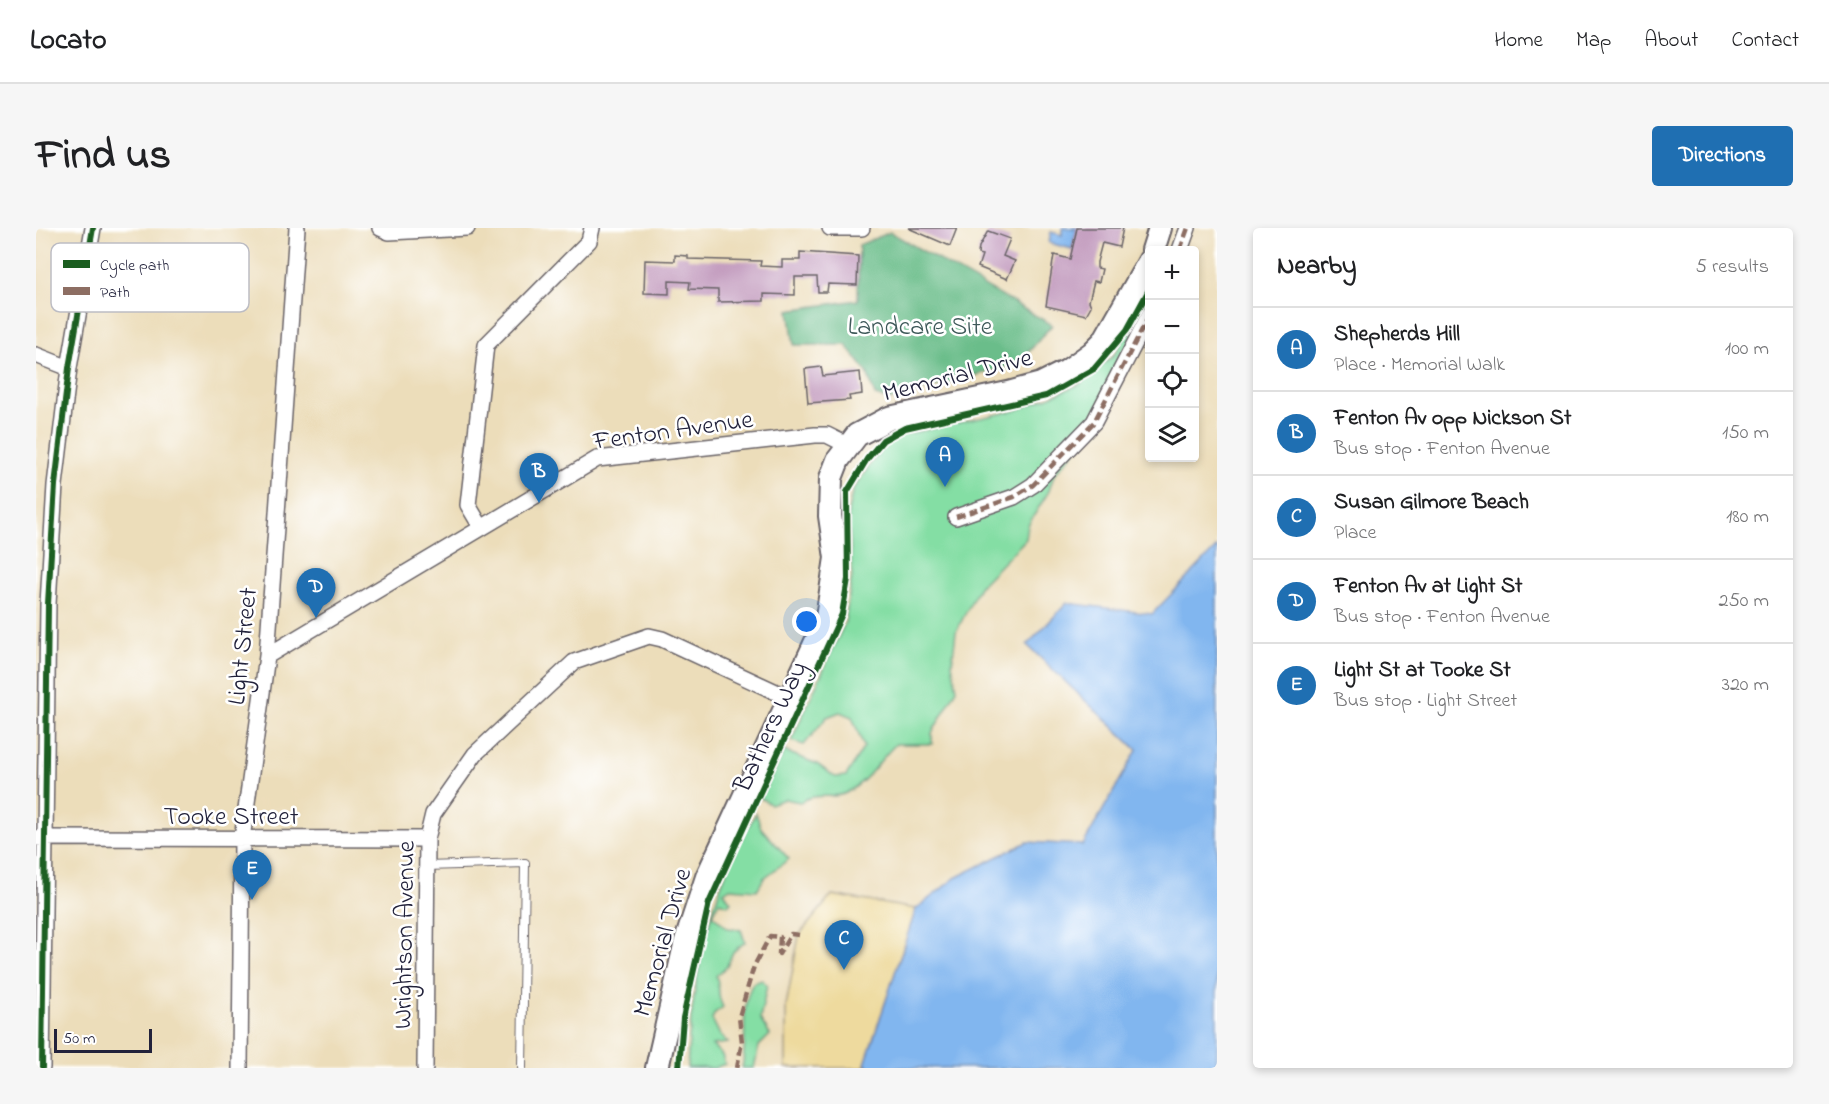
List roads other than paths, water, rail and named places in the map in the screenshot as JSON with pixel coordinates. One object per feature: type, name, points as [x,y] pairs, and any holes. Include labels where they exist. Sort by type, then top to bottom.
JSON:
[{"type":"main road","points":[[1154,246],[1160,228]]},
{"type":"main road","name":"Memorial Drive","points":[[657,1068],[686,941],[707,877],[830,611],[836,558],[830,516],[831,478],[848,445],[871,426],[889,418],[1008,393],[1041,384],[1067,371],[1104,341],[1145,267]]},
{"type":"street","points":[[90,243],[93,228]]},
{"type":"street","name":"Light Street","points":[[240,1068],[242,838],[267,656],[297,228]]},
{"type":"street","points":[[380,228],[389,232],[466,228]]},
{"type":"street","points":[[481,527],[468,505],[486,345],[589,241],[592,228]]},
{"type":"street","points":[[830,228],[862,228]]},
{"type":"street","points":[[1181,246],[1188,228]]},
{"type":"street","points":[[42,1068],[40,838],[48,604],[55,485],[69,368],[79,312]]},
{"type":"street","points":[[956,517],[1014,497],[1033,485],[1094,422],[1145,322]]},
{"type":"street","points":[[36,355],[69,368]]},
{"type":"street","name":"Fenton Avenue","points":[[267,656],[597,459],[815,435],[827,435],[848,445]]},
{"type":"street","name":"Wrightson Avenue","points":[[425,1068],[427,839],[433,814],[476,754],[574,662],[649,636],[657,637],[791,699]]},
{"type":"street","name":"Tooke Street","points":[[40,838],[427,839]]},
{"type":"lane","points":[[426,866],[525,863],[522,1068]]},
{"type":"water","points":[[1062,228],[1077,228],[1072,249],[1049,243],[1051,232],[1062,235]]},
{"type":"water","points":[[1217,547],[1217,1068],[870,1068],[865,1064],[916,909],[955,878],[1027,842],[1083,845],[1137,750],[1027,645],[1067,603],[1152,614]]},
{"type":"place","name":"Shepherds Hill","points":[[945,487]]},
{"type":"place","name":"Fenton Av opp Nickson St","points":[[539,503]]},
{"type":"place","name":"Fenton Av at Light St","points":[[316,618]]},
{"type":"place","name":"Light St at Tooke St","points":[[252,900]]},
{"type":"place","name":"Susan Gilmore Beach","points":[[844,970]]},
{"type":"park label","name":"Landcare Site","points":[[920,325]]}]
